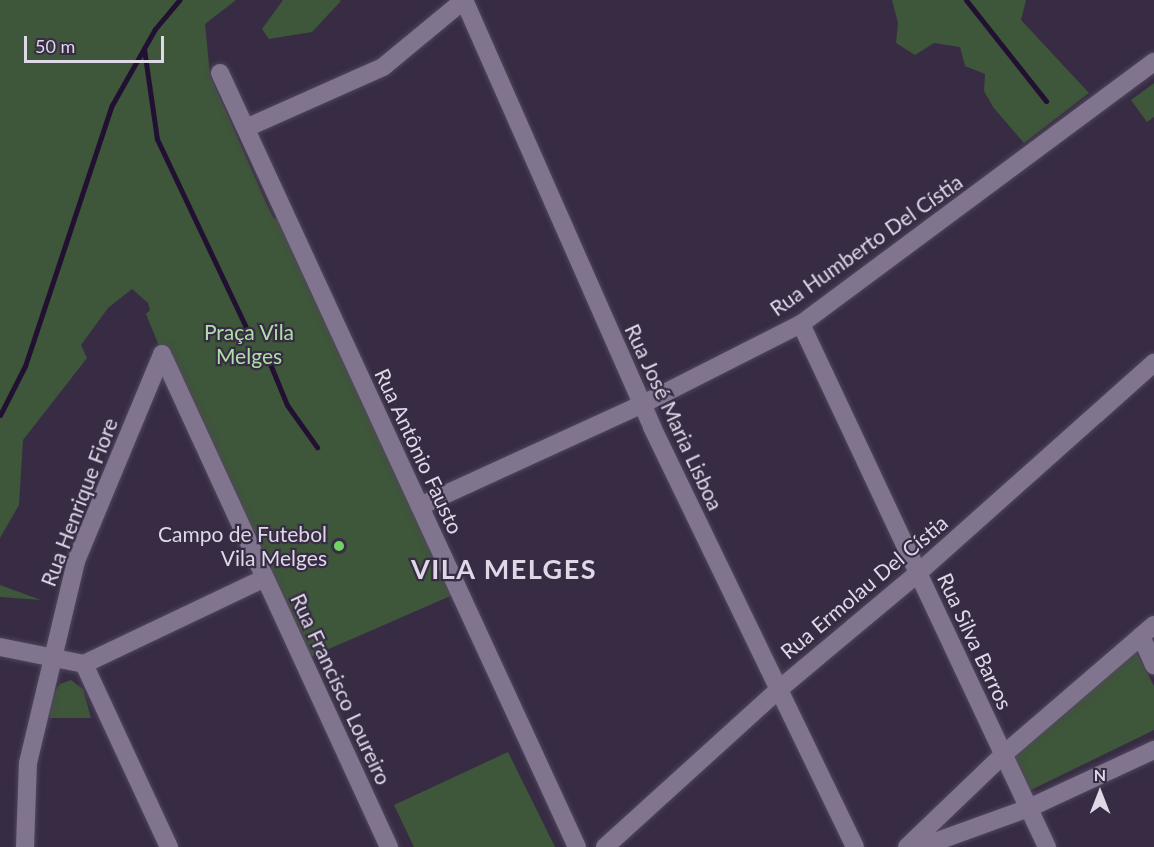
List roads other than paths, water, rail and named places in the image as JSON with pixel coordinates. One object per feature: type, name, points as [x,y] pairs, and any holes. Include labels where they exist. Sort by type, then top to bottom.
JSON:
[{"type":"street","points":[[246,128],[383,68],[464,0]]},
{"type":"street","name":"Rua José Maria Lisboa","points":[[464,0],[641,405],[777,691],[855,847]]},
{"type":"street","name":"Rua Humberto Del Cístia","points":[[420,507],[641,405],[801,324],[1154,62]]},
{"type":"street","name":"Rua Antônio Fausto","points":[[220,73],[577,847]]},
{"type":"street","name":"Rua Silva Barros","points":[[801,324],[1047,847]]},
{"type":"street","name":"Rua Francisco Loureiro","points":[[162,354],[389,847]]},
{"type":"street","name":"Rua Henrique Fiore","points":[[25,847],[28,764],[51,655],[76,561],[162,354]]},
{"type":"street","name":"Rua Ermolau Del Cístia","points":[[605,847],[777,691],[918,573],[1154,363]]},
{"type":"street","points":[[0,647],[51,655],[84,664],[265,578]]},
{"type":"street","points":[[907,847],[1004,754],[1147,631],[1154,665]]},
{"type":"street","points":[[84,664],[169,847]]},
{"type":"street","points":[[921,847],[1029,808],[1154,750]]},
{"type":"waterway","points":[[0,415],[25,366],[112,105],[155,29],[179,0]]},
{"type":"waterway","points":[[966,0],[1046,101]]},
{"type":"waterway","points":[[144,49],[157,139],[246,327]]},
{"type":"waterway","points":[[266,354],[287,405],[317,447]]},
{"type":"place","name":"Campo de Futebol Vila Melges","points":[[339,546]]},
{"type":"district","name":"VILA MELGES","points":[[504,569]]},
{"type":"park label","name":"Praça Vila Melges","points":[[249,344]]}]
